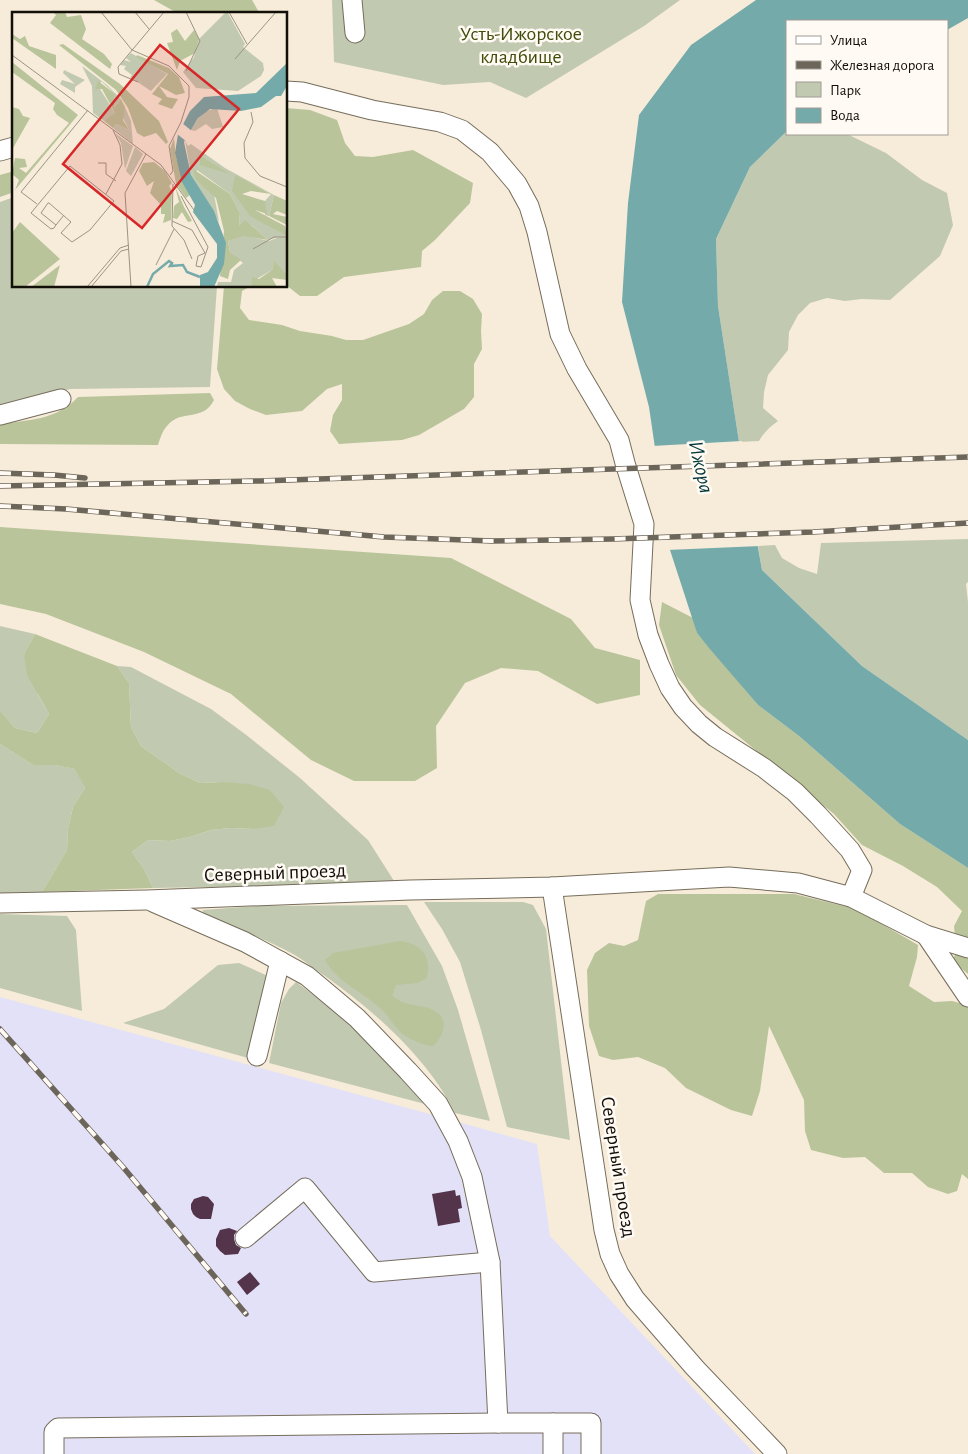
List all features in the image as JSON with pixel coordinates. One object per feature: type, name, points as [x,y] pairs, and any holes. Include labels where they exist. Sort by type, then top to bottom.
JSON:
[{"type":"street","points":[[352,0],[354,33]]},
{"type":"street","points":[[288,91],[302,92],[372,110],[440,122],[462,130],[490,152],[517,184],[529,206],[534,223],[560,334],[576,369],[619,440],[644,524],[640,600],[648,635],[670,688],[699,724],[715,737],[764,768],[795,792],[850,850],[862,870],[851,896]]},
{"type":"street","points":[[0,415],[61,399]]},
{"type":"street","name":"Северный проезд","points":[[0,903],[552,887],[729,877],[798,883],[851,896],[926,935],[968,948]]},
{"type":"street","name":"Северный проезд","points":[[552,887],[604,1230],[610,1254],[619,1274],[635,1299],[695,1368],[777,1454]]},
{"type":"street","points":[[147,900],[245,942],[307,976],[357,1018],[438,1104],[458,1141],[472,1177],[490,1262],[498,1423]]},
{"type":"street","points":[[926,935],[968,997]]},
{"type":"street","points":[[256,1056],[280,961]]},
{"type":"street","points":[[245,1238],[305,1188],[374,1272],[490,1262]]},
{"type":"street","points":[[54,1454],[54,1432],[58,1428],[498,1423],[591,1423],[592,1454]]},
{"type":"street","points":[[553,1423],[553,1454]]},
{"type":"shaded area","points":[[0,997],[537,1144],[550,1236],[755,1454],[0,1454]]},
{"type":"green space","points":[[154,0],[252,0],[259,12],[175,12]]},
{"type":"green space","name":"Усть-Ижорское кладбище","points":[[332,0],[680,0],[644,26],[526,98],[490,82],[443,85],[334,62]]},
{"type":"green space","points":[[288,108],[310,110],[337,120],[345,143],[355,156],[373,157],[413,150],[473,183],[470,203],[422,251],[421,267],[344,277],[317,296],[300,296],[288,287]]},
{"type":"green space","points":[[786,132],[786,135],[849,135],[886,153],[922,180],[947,193],[953,225],[940,256],[890,300],[862,299],[845,301],[827,298],[810,303],[798,315],[789,332],[788,350],[768,375],[764,392],[763,408],[778,421],[767,430],[759,441],[739,442],[718,306],[716,239],[750,167]]},
{"type":"green space","points":[[12,172],[12,193],[0,197],[0,175]]},
{"type":"green space","points":[[12,198],[12,288],[217,288],[210,387],[71,389],[0,408],[0,202]]},
{"type":"green space","points":[[224,288],[247,288],[242,291],[240,308],[249,320],[282,325],[300,331],[346,340],[363,340],[409,324],[424,314],[432,300],[443,291],[460,291],[473,299],[482,314],[482,349],[474,364],[474,397],[464,409],[419,435],[402,440],[339,444],[330,431],[333,415],[342,400],[342,384],[327,389],[302,411],[266,415],[235,401],[224,389],[217,369]]},
{"type":"green space","points":[[210,393],[214,400],[209,407],[198,414],[173,421],[164,430],[158,445],[0,444],[0,424],[32,420],[52,415],[70,405],[78,397]]},
{"type":"green space","points":[[0,527],[451,558],[571,619],[595,648],[640,660],[640,695],[597,704],[538,671],[501,668],[465,683],[436,726],[437,768],[415,781],[354,781],[311,760],[231,694],[144,652],[46,614],[0,604]]},
{"type":"green space","points":[[968,539],[968,582],[966,584],[968,602],[968,740],[862,666],[762,570],[758,546],[775,545],[782,558],[799,568],[817,574],[821,543]]},
{"type":"green space","points":[[662,602],[693,618],[697,633],[758,705],[799,736],[900,824],[968,868],[968,940],[955,937],[954,926],[962,911],[937,887],[903,866],[862,845],[834,814],[700,705],[676,675],[659,625]]},
{"type":"green space","points":[[0,626],[35,634],[24,654],[38,695],[49,714],[37,733],[15,728],[0,710]]},
{"type":"green space","points":[[35,634],[117,666],[129,683],[131,727],[141,746],[179,773],[200,783],[249,784],[270,790],[284,807],[274,826],[253,829],[231,828],[211,830],[170,841],[148,840],[132,852],[144,869],[153,888],[42,892],[67,850],[68,829],[73,807],[85,788],[75,769],[55,765],[33,765],[0,744],[0,710],[15,728],[37,733],[49,714],[27,675],[24,654]]},
{"type":"green space","points":[[117,666],[131,667],[211,709],[245,734],[300,778],[368,840],[396,884],[153,888],[144,869],[132,852],[148,840],[170,841],[211,830],[231,828],[253,829],[221,782],[200,783],[179,773],[141,746],[131,727],[129,683]]},
{"type":"green space","points":[[0,744],[33,765],[55,765],[76,769],[85,788],[73,807],[68,829],[67,850],[42,892],[0,893]]},
{"type":"green space","points":[[658,894],[794,894],[856,909],[918,945],[917,957],[909,986],[934,1002],[952,1001],[967,1005],[968,1007],[968,1179],[962,1174],[957,1191],[948,1194],[928,1187],[912,1173],[884,1173],[865,1157],[843,1158],[811,1150],[805,1131],[804,1100],[769,1026],[760,1091],[752,1116],[731,1110],[686,1088],[665,1068],[638,1057],[613,1060],[599,1056],[589,1026],[587,970],[595,953],[609,943],[624,946],[638,940],[646,901]]},
{"type":"green space","points":[[424,902],[523,902],[533,905],[546,929],[570,1140],[507,1127],[481,1030],[460,962],[442,929]]},
{"type":"green space","points":[[407,905],[442,966],[458,1010],[490,1121],[455,1113],[430,1073],[381,1020],[297,956],[260,938],[202,916],[203,910],[256,906]]},
{"type":"green space","points":[[0,914],[67,916],[76,930],[82,1011],[0,988]]},
{"type":"green space","points":[[400,941],[414,945],[424,953],[427,958],[428,971],[426,979],[417,983],[396,985],[392,996],[402,1002],[426,1007],[438,1013],[442,1018],[444,1027],[440,1037],[433,1046],[407,1037],[381,1009],[343,981],[325,960],[333,953]]},
{"type":"green space","points":[[956,953],[968,957],[968,974],[952,961]]},
{"type":"green space","points":[[239,963],[268,976],[248,1058],[123,1023],[164,1009],[218,965]]},
{"type":"green space","points":[[296,982],[334,1010],[398,1071],[425,1104],[269,1063],[281,1003],[289,989]]},
{"type":"water","name":"Ижора","points":[[756,0],[968,0],[968,18],[948,29],[948,20],[786,20],[786,132],[750,167],[716,239],[718,306],[739,442],[762,570],[862,666],[968,740],[968,868],[900,824],[799,736],[758,705],[697,633],[670,550],[649,407],[622,302],[628,203],[639,115],[691,45]]},
{"type":"pier","points":[[742,441],[760,546],[667,550],[652,446]]},
{"type":"building","points":[[455,1190],[456,1196],[460,1195],[462,1208],[458,1209],[460,1222],[438,1226],[432,1194]]},
{"type":"building","points":[[203,1196],[208,1197],[214,1204],[211,1219],[196,1217],[191,1209],[194,1199]]},
{"type":"building","points":[[229,1228],[237,1231],[234,1239],[236,1245],[241,1248],[238,1254],[225,1255],[216,1246],[216,1239],[220,1230]]},
{"type":"building","points":[[250,1272],[260,1284],[247,1295],[237,1282]]},
{"type":"railway","points":[[0,486],[260,481],[968,457]]},
{"type":"railway","points":[[0,473],[85,478]]},
{"type":"railway","points":[[0,506],[66,509],[384,537],[492,541],[813,532],[968,523]]},
{"type":"railway","points":[[0,1029],[123,1167],[246,1314]]}]
